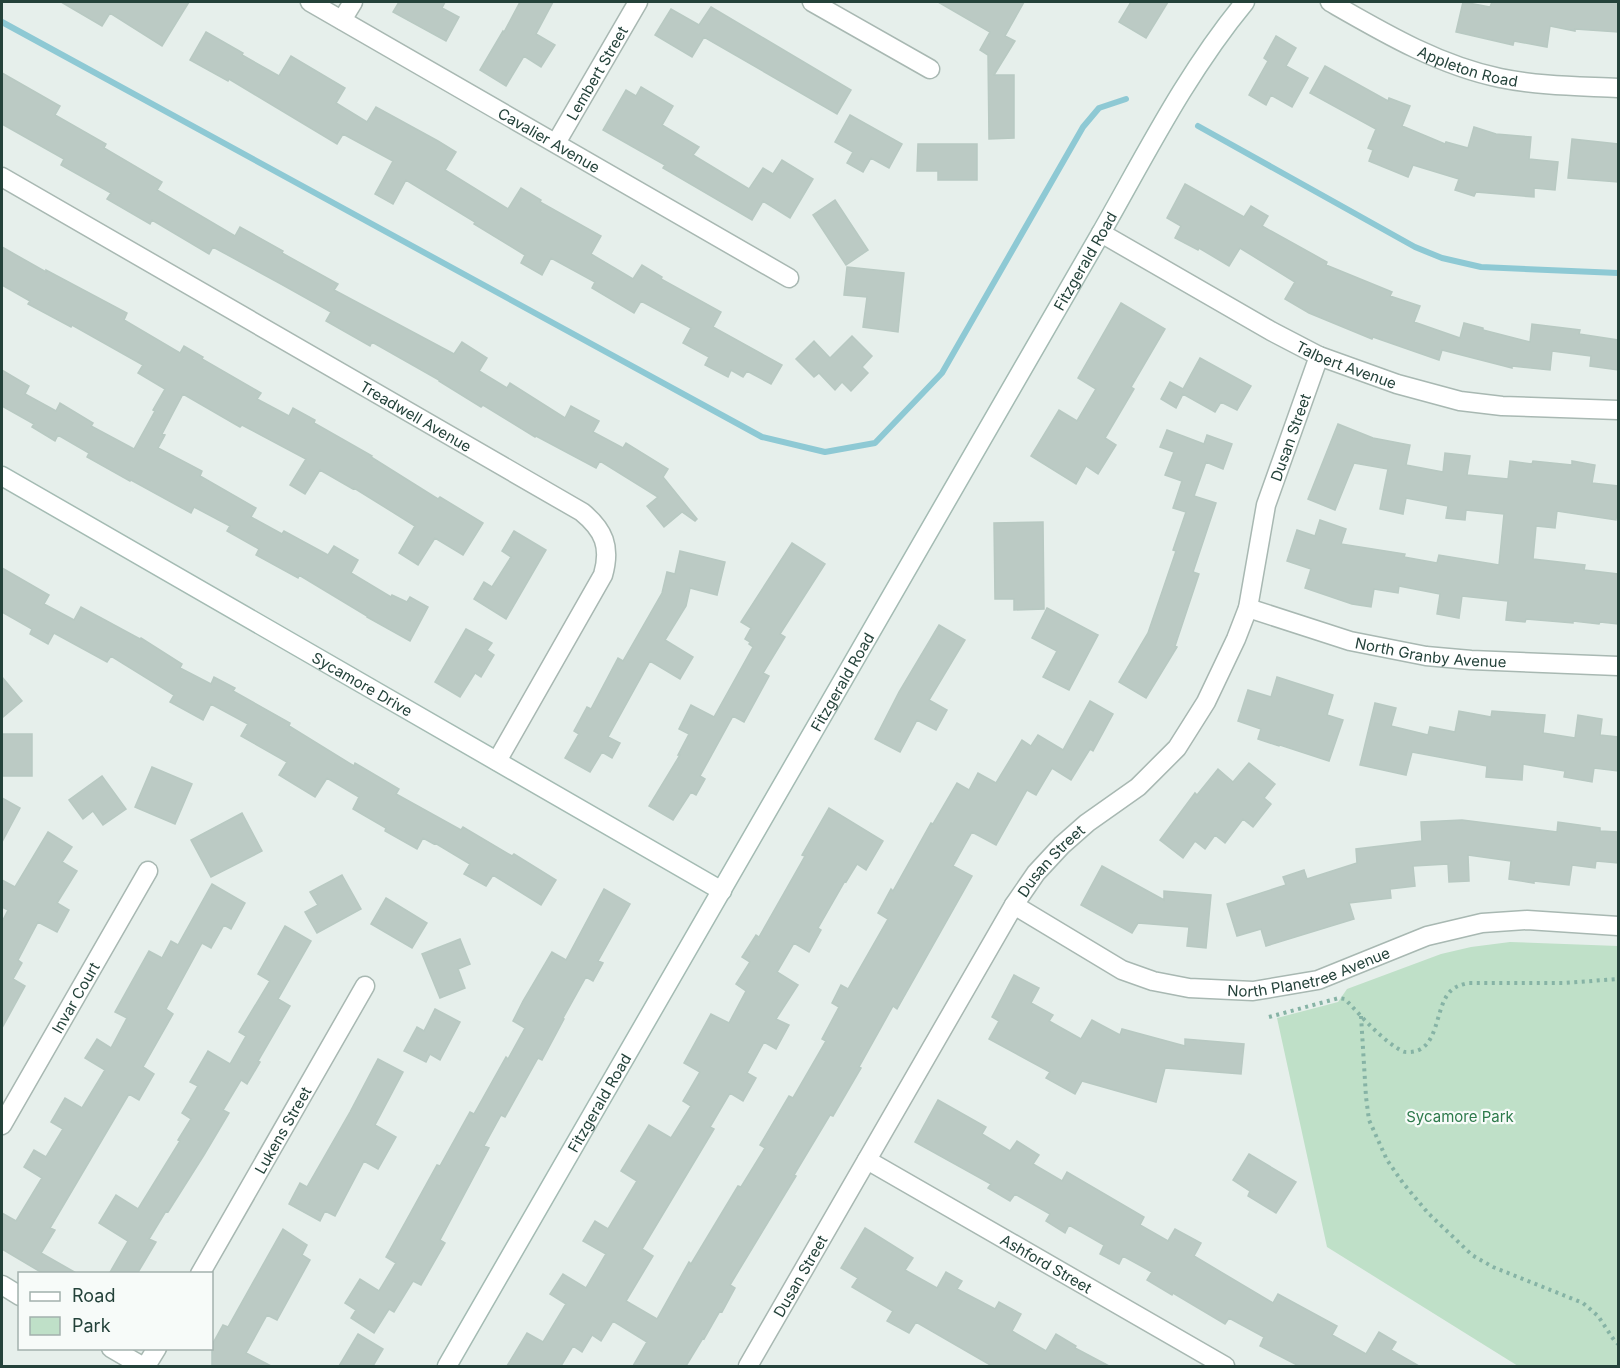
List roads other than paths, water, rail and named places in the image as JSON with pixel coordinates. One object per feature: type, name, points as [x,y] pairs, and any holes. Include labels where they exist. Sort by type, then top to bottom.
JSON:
[{"type":"street","name":"Cavalier Avenue","points":[[310,2],[789,278]]},
{"type":"street","points":[[342,20],[352,2]]},
{"type":"street","name":"Lembert Street","points":[[556,143],[638,2]]},
{"type":"street","points":[[812,2],[930,69]]},
{"type":"street","name":"Fitzgerald Road","points":[[447,1366],[1175,102],[1220,33],[1245,2]]},
{"type":"street","name":"Appleton Road","points":[[1330,2],[1394,38],[1440,60],[1500,78],[1561,86],[1618,88]]},
{"type":"street","name":"Treadwell Avenue","points":[[2,177],[594,521],[602,534],[606,547],[606,564],[603,575],[496,761]]},
{"type":"street","name":"Talbert Avenue","points":[[1101,233],[1271,332],[1319,356],[1398,384],[1460,400],[1502,406],[1618,410]]},
{"type":"street","name":"Dusan Street","points":[[748,1366],[1014,905],[1036,873],[1062,845],[1087,823],[1138,787],[1177,748],[1206,702],[1248,608],[1266,505],[1319,356]]},
{"type":"street","name":"Sycamore Drive","points":[[2,476],[722,891]]},
{"type":"street","name":"North Granby Avenue","points":[[1248,608],[1350,641],[1426,656],[1618,666]]},
{"type":"street","name":"Invar Court","points":[[2,1125],[148,871]]},
{"type":"street","name":"North Planetree Avenue","points":[[1014,905],[1122,970],[1153,981],[1189,988],[1253,991],[1318,980],[1427,936],[1482,923],[1527,921],[1618,926]]},
{"type":"street","name":"Lukens Street","points":[[201,1272],[365,986]]},
{"type":"street","name":"Ashford Street","points":[[867,1160],[1225,1366]]},
{"type":"street","points":[[2,1285],[18,1295]]},
{"type":"street","points":[[115,1350],[144,1366],[156,1350]]},
{"type":"waterway","points":[[2,22],[762,437],[825,452],[875,443],[942,373],[1083,127],[1099,108],[1126,99]]},
{"type":"waterway","points":[[1198,126],[1415,247],[1442,258],[1481,267],[1618,273]]},
{"type":"park label","name":"Sycamore Park","points":[[1460,1116]]}]
